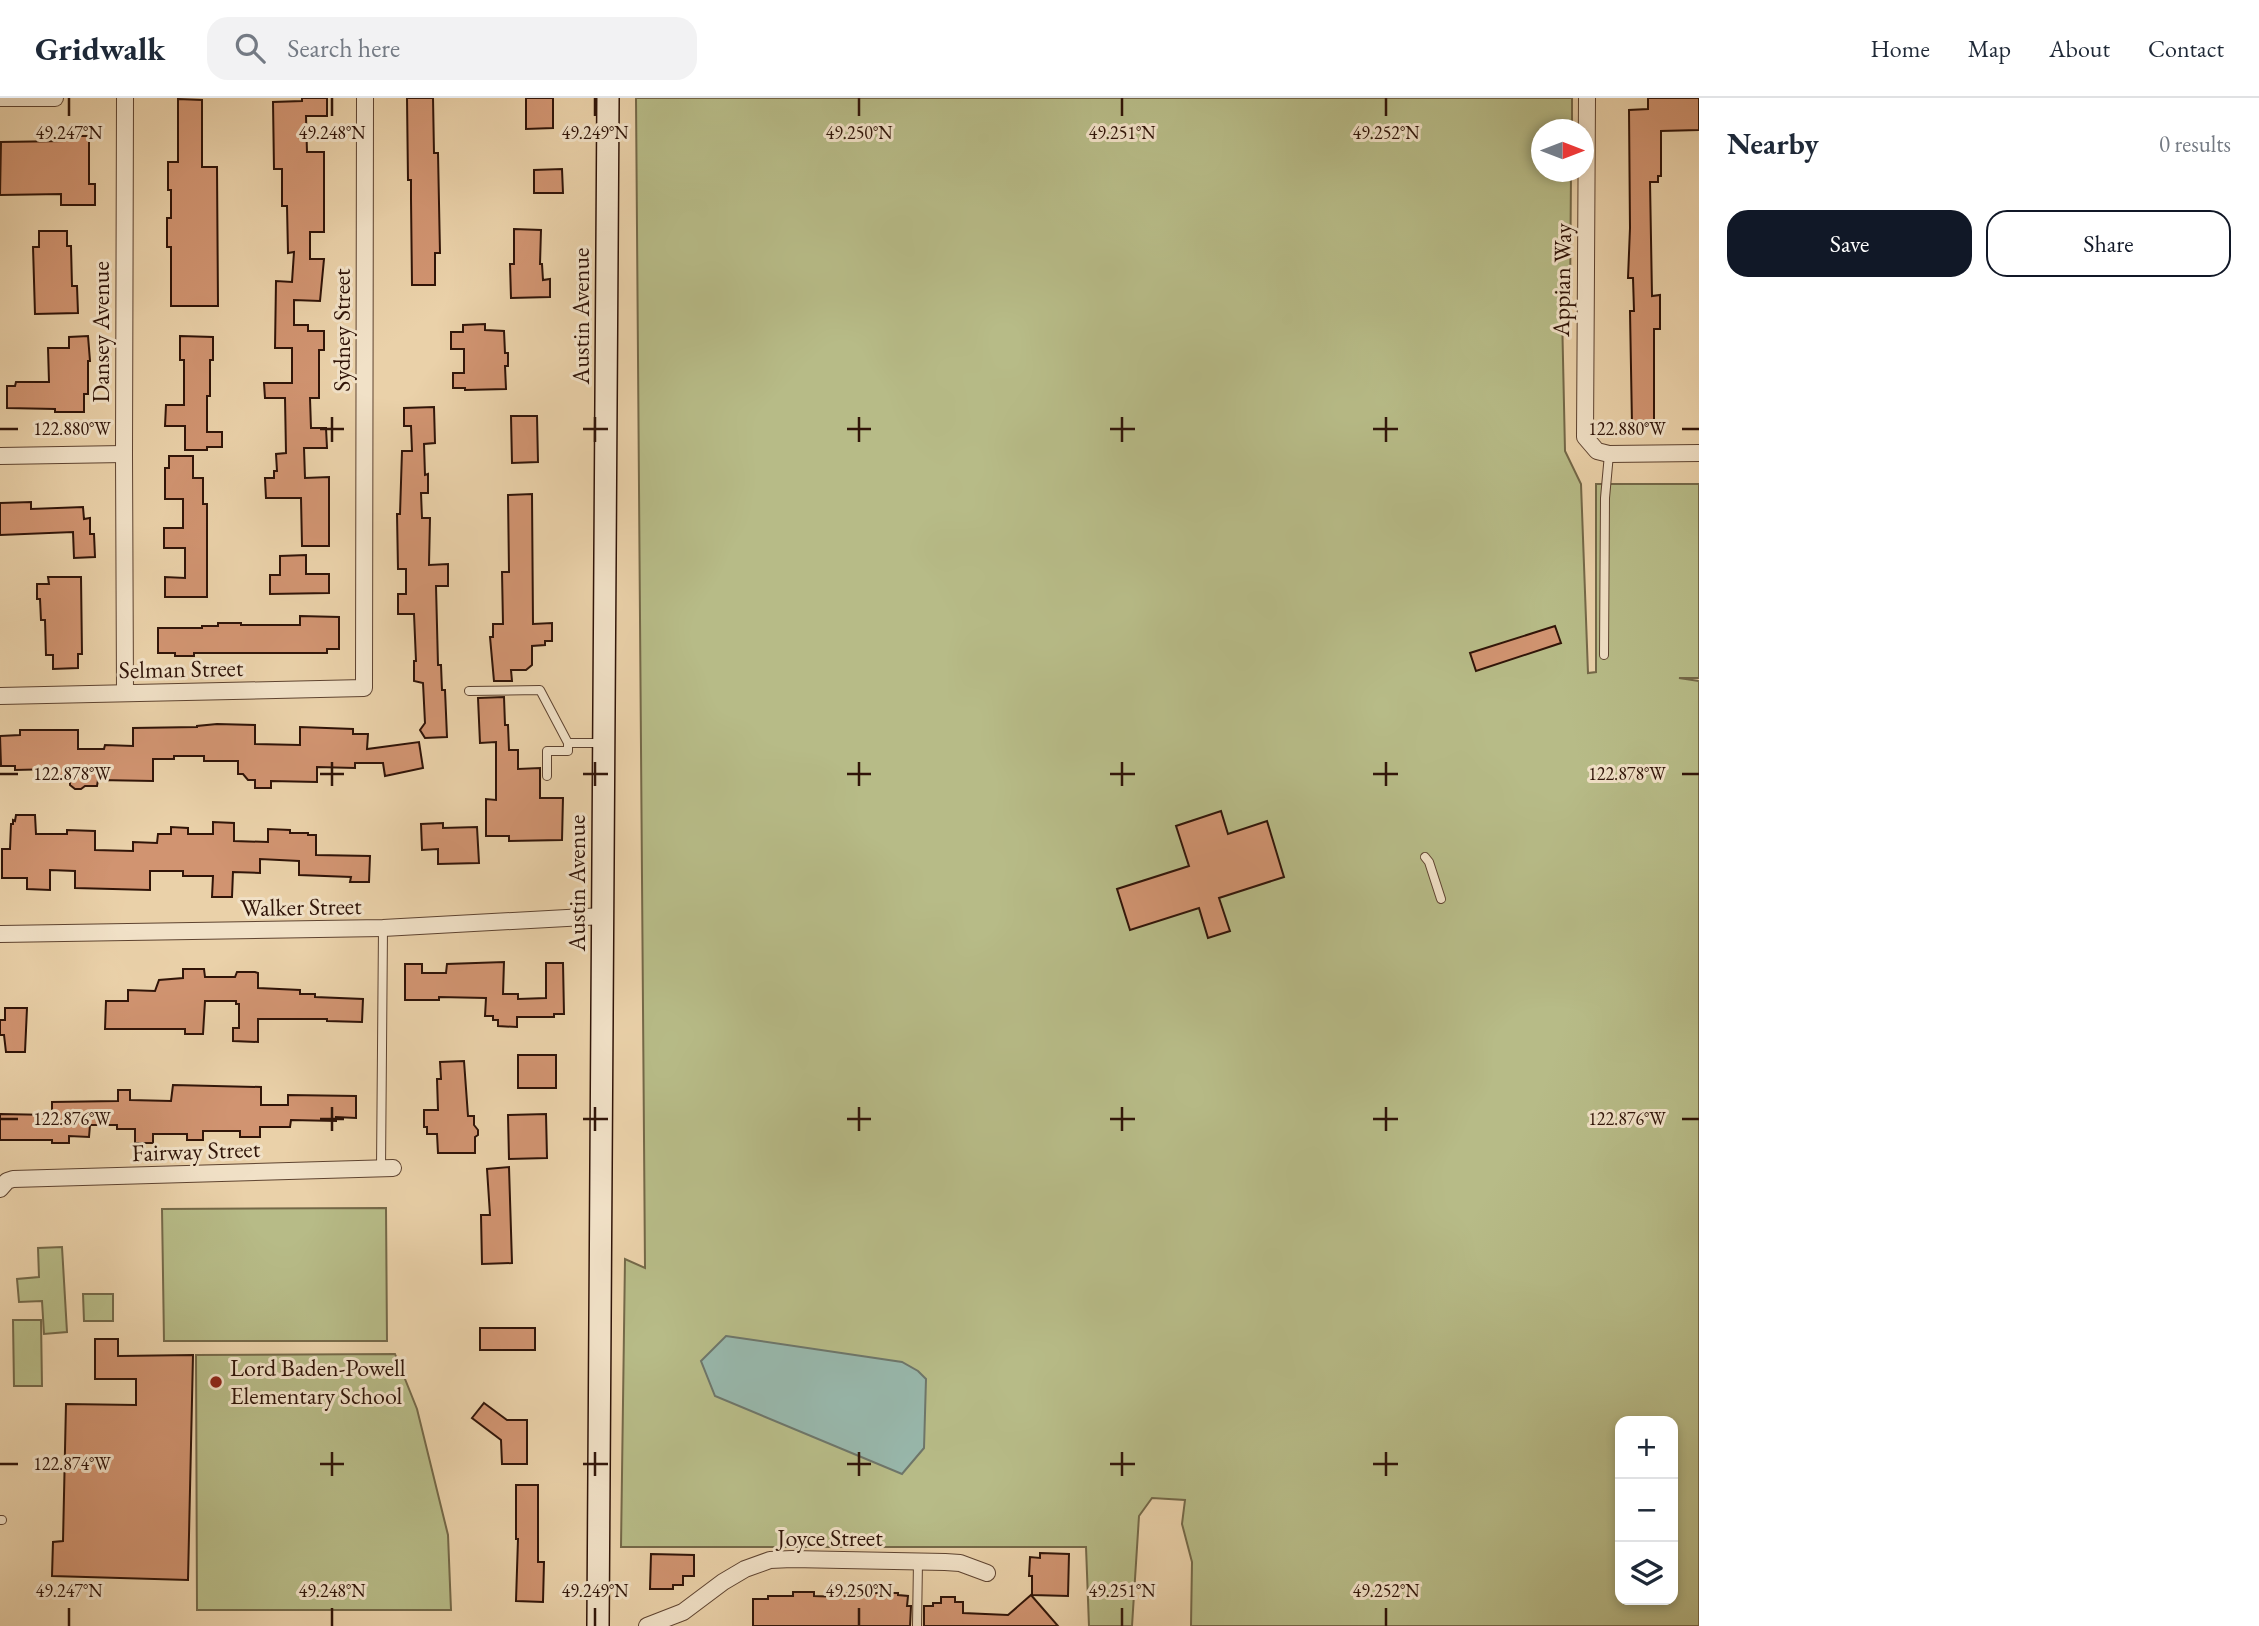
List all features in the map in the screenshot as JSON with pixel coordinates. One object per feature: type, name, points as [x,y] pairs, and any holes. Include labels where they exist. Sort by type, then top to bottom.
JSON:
[{"type":"main road","name":"Austin Avenue","points":[[598,1626],[608,98]]},
{"type":"street","points":[[3,98],[55,98]]},
{"type":"street","name":"Dansey Avenue","points":[[125,98],[125,692]]},
{"type":"street","name":"Sydney Street","points":[[364,688],[365,98]]},
{"type":"street","name":"Appian Way","points":[[1587,98],[1584,431],[1592,447],[1606,453]]},
{"type":"street","points":[[1606,453],[1699,453]]},
{"type":"street","points":[[0,456],[124,454]]},
{"type":"street","name":"Selman Street","points":[[0,696],[364,688]]},
{"type":"street","name":"Walker Street","points":[[0,934],[383,928],[603,916]]},
{"type":"street","name":"Fairway Street","points":[[1,1188],[13,1179],[387,1168]]},
{"type":"street","name":"Joyce Street","points":[[647,1626],[683,1612],[737,1573],[770,1560],[960,1563],[987,1573]]},
{"type":"lane","points":[[1604,655],[1606,453]]},
{"type":"lane","points":[[469,691],[540,690],[568,743],[568,751],[547,751],[547,776]]},
{"type":"lane","points":[[568,743],[604,743]]},
{"type":"lane","points":[[1425,857],[1441,899]]},
{"type":"lane","points":[[383,928],[387,1168]]},
{"type":"lane","points":[[916,1626],[918,1561]]},
{"type":"green space","points":[[636,98],[1572,98],[1572,119],[1531,119],[1531,182],[1571,182],[1570,306],[1562,313],[1565,451],[1581,484],[1588,673],[1596,672],[1596,484],[1699,484],[1699,678],[1679,678],[1699,681],[1699,1626],[1191,1626],[1192,1562],[1182,1524],[1185,1500],[1152,1498],[1139,1516],[1132,1626],[1089,1626],[1086,1547],[621,1547],[625,1259],[645,1268]]},
{"type":"green space","points":[[386,1208],[387,1341],[164,1341],[162,1209]]},
{"type":"green space","points":[[62,1247],[67,1332],[44,1334],[42,1301],[19,1302],[17,1279],[39,1277],[38,1248]]},
{"type":"green space","points":[[83,1294],[113,1294],[113,1321],[84,1321]]},
{"type":"green space","points":[[13,1320],[41,1320],[42,1386],[14,1386]]},
{"type":"green space","points":[[395,1354],[417,1409],[448,1535],[451,1610],[197,1610],[196,1355]]},
{"type":"shaded area","points":[[726,1336],[902,1362],[918,1371],[926,1379],[924,1448],[902,1474],[715,1396],[701,1361]]},
{"type":"building","points":[[302,98],[327,98],[327,116],[306,116],[307,152],[324,152],[324,232],[310,232],[310,259],[324,259],[320,301],[294,300],[294,325],[308,325],[308,331],[324,331],[324,350],[319,350],[319,398],[310,398],[311,428],[326,428],[327,448],[304,448],[305,478],[329,477],[329,546],[302,546],[301,498],[266,498],[265,478],[274,478],[274,471],[277,471],[276,454],[286,453],[285,398],[265,398],[264,383],[292,383],[292,348],[275,348],[276,281],[292,282],[294,252],[288,253],[287,206],[282,206],[282,169],[274,169],[273,102],[302,101]]},
{"type":"building","points":[[407,98],[433,98],[434,153],[438,153],[440,253],[435,253],[435,285],[412,285]]},
{"type":"building","points":[[526,98],[553,98],[553,128],[526,129]]},
{"type":"building","points":[[1648,98],[1699,98],[1699,130],[1661,131],[1661,176],[1658,176],[1658,182],[1650,182],[1652,296],[1660,295],[1660,329],[1654,329],[1654,425],[1632,425],[1630,311],[1634,311],[1633,278],[1628,278],[1629,110],[1648,109]]},
{"type":"building","points":[[178,99],[202,100],[202,167],[217,167],[218,306],[171,306],[171,247],[167,247],[167,218],[171,218],[168,162],[178,162]]},
{"type":"building","points":[[64,136],[89,136],[89,184],[95,184],[95,205],[61,205],[61,194],[0,195],[1,142],[64,141]]},
{"type":"building","points":[[562,169],[563,193],[534,193],[534,170]]},
{"type":"building","points":[[514,229],[541,230],[540,264],[543,280],[550,279],[550,297],[511,298],[510,264],[514,264]]},
{"type":"building","points":[[39,231],[67,231],[67,246],[71,246],[72,286],[77,286],[78,313],[35,314],[33,247],[39,247]]},
{"type":"building","points":[[485,324],[485,330],[504,331],[505,353],[508,353],[508,366],[505,366],[506,389],[453,388],[453,373],[464,373],[464,349],[451,349],[451,332],[463,332],[463,325]]},
{"type":"building","points":[[88,336],[90,361],[88,394],[84,394],[84,412],[7,408],[7,386],[15,386],[16,382],[49,382],[48,348],[69,348],[69,337]]},
{"type":"building","points":[[180,336],[213,337],[210,396],[207,396],[207,432],[222,432],[222,447],[185,450],[185,426],[165,426],[166,405],[184,405],[184,360],[180,360]]},
{"type":"building","points":[[434,407],[435,443],[424,444],[428,493],[421,493],[422,518],[430,518],[429,565],[448,564],[448,586],[436,586],[438,665],[441,665],[442,690],[445,690],[447,737],[425,738],[420,730],[425,723],[423,683],[414,681],[414,614],[398,614],[398,594],[406,594],[406,569],[398,569],[397,514],[400,514],[402,451],[412,451],[411,426],[404,426],[404,408]]},
{"type":"building","points":[[511,416],[537,416],[538,462],[512,463]]},
{"type":"building","points":[[169,456],[193,456],[193,478],[203,478],[203,504],[207,504],[207,597],[165,597],[165,577],[185,578],[185,548],[164,548],[164,528],[183,528],[183,499],[165,499],[165,468],[169,468]]},
{"type":"building","points":[[532,494],[533,624],[552,623],[552,641],[545,641],[545,645],[532,646],[532,665],[526,670],[511,670],[512,681],[494,681],[490,637],[493,637],[493,624],[503,624],[502,572],[509,572],[508,495]]},
{"type":"building","points":[[31,502],[31,509],[83,507],[84,519],[90,518],[90,534],[94,534],[95,557],[74,558],[73,532],[0,535],[0,503]]},
{"type":"building","points":[[306,555],[306,574],[329,574],[329,593],[270,594],[270,575],[280,575],[280,556]]},
{"type":"building","points":[[48,577],[81,577],[82,654],[78,654],[78,668],[53,669],[53,655],[46,655],[45,620],[41,620],[37,584],[49,584]]},
{"type":"building","points":[[300,616],[339,617],[339,649],[327,649],[327,653],[194,653],[194,656],[158,653],[158,628],[202,628],[218,626],[218,623],[300,625]]},
{"type":"building","points":[[1555,626],[1561,643],[1476,671],[1470,653]]},
{"type":"building","points":[[504,697],[509,750],[518,750],[518,769],[540,768],[540,798],[563,798],[562,840],[509,841],[509,836],[486,836],[486,799],[496,800],[496,742],[480,743],[478,698]]},
{"type":"building","points":[[255,725],[255,744],[300,745],[300,727],[353,729],[353,734],[368,734],[367,749],[419,742],[423,768],[385,776],[383,763],[355,763],[355,768],[317,767],[317,782],[271,781],[271,788],[255,788],[255,780],[248,780],[243,774],[238,774],[238,761],[204,761],[204,756],[174,756],[174,759],[153,759],[153,781],[98,780],[97,786],[75,789],[70,785],[70,779],[55,779],[55,769],[15,770],[15,766],[1,766],[0,736],[20,735],[20,730],[78,730],[78,749],[104,749],[105,745],[133,746],[133,728]]},
{"type":"building","points":[[1221,811],[1228,834],[1267,821],[1284,877],[1219,898],[1230,931],[1208,938],[1199,908],[1130,930],[1117,889],[1189,866],[1176,826]]},
{"type":"building","points":[[16,815],[35,815],[36,834],[67,834],[67,830],[95,831],[95,850],[133,851],[133,842],[157,843],[158,834],[171,834],[171,827],[188,828],[188,834],[213,834],[213,822],[234,823],[234,841],[268,842],[268,829],[308,833],[316,835],[316,855],[370,856],[369,882],[350,882],[351,877],[299,875],[299,861],[260,859],[260,873],[233,872],[232,897],[212,897],[213,876],[183,876],[183,871],[150,871],[150,890],[75,888],[75,871],[50,870],[50,890],[27,889],[27,878],[2,878],[2,849],[10,849],[11,824]]},
{"type":"building","points":[[443,823],[443,828],[477,827],[479,863],[438,864],[438,849],[422,850],[421,824]]},
{"type":"building","points":[[504,962],[503,994],[518,994],[518,999],[546,998],[546,963],[563,963],[564,1014],[554,1014],[554,1017],[517,1017],[517,1027],[498,1026],[498,1020],[493,1020],[493,1016],[485,1016],[486,998],[439,997],[439,1000],[405,1000],[405,964],[422,964],[422,973],[446,973],[447,964]]},
{"type":"building","points":[[183,969],[204,969],[205,977],[235,977],[237,972],[255,972],[258,973],[258,988],[300,990],[300,994],[315,994],[315,997],[363,999],[362,1022],[258,1019],[258,1042],[233,1041],[233,1028],[239,1028],[239,1004],[236,1004],[236,1001],[205,1001],[203,1034],[185,1034],[185,1029],[105,1029],[106,1001],[128,1001],[128,990],[155,991],[159,980],[183,978]]},
{"type":"building","points":[[5,1008],[27,1008],[25,1052],[6,1052],[4,1035],[0,1035],[0,1020],[5,1020]]},
{"type":"building","points":[[518,1055],[556,1055],[556,1088],[518,1088]]},
{"type":"building","points":[[464,1061],[468,1116],[474,1116],[474,1125],[478,1130],[475,1153],[438,1153],[437,1134],[427,1134],[427,1127],[424,1127],[424,1110],[438,1110],[437,1079],[441,1079],[440,1062]]},
{"type":"building","points":[[173,1085],[261,1087],[261,1105],[288,1105],[288,1095],[356,1096],[356,1118],[336,1117],[336,1121],[291,1120],[290,1127],[260,1127],[260,1137],[240,1137],[240,1131],[203,1131],[203,1140],[187,1140],[187,1134],[153,1134],[153,1143],[135,1143],[135,1129],[117,1129],[117,1125],[90,1125],[89,1137],[69,1136],[69,1143],[52,1143],[52,1140],[0,1140],[0,1114],[52,1115],[52,1102],[118,1101],[118,1090],[130,1090],[130,1100],[171,1101]]},
{"type":"building","points":[[546,1114],[547,1158],[509,1159],[508,1115]]},
{"type":"building","points":[[509,1167],[512,1263],[482,1264],[481,1215],[490,1215],[487,1169]]},
{"type":"building","points":[[480,1328],[535,1328],[535,1350],[480,1350]]},
{"type":"building","points":[[95,1339],[118,1339],[118,1356],[193,1355],[188,1580],[52,1576],[53,1542],[63,1541],[66,1404],[136,1405],[136,1379],[95,1379]]},
{"type":"building","points":[[484,1403],[507,1420],[527,1420],[527,1464],[502,1464],[501,1440],[472,1418]]},
{"type":"building","points":[[516,1485],[538,1485],[538,1562],[544,1562],[543,1602],[516,1601]]},
{"type":"building","points":[[1040,1553],[1069,1554],[1068,1596],[1032,1595],[1030,1557],[1040,1558]]},
{"type":"building","points":[[651,1554],[694,1555],[694,1576],[683,1576],[683,1585],[673,1585],[673,1589],[650,1589]]},
{"type":"building","points":[[793,1592],[814,1592],[814,1596],[841,1597],[841,1593],[898,1593],[908,1596],[907,1606],[911,1606],[910,1626],[753,1626],[753,1599],[793,1596]]},
{"type":"building","points":[[1031,1595],[1058,1626],[924,1626],[924,1606],[941,1603],[941,1597],[955,1597],[955,1602],[963,1602],[963,1613],[1008,1615]]},
{"type":"place","name":"Lord Baden-Powell Elementary School","points":[[216,1382]]}]
